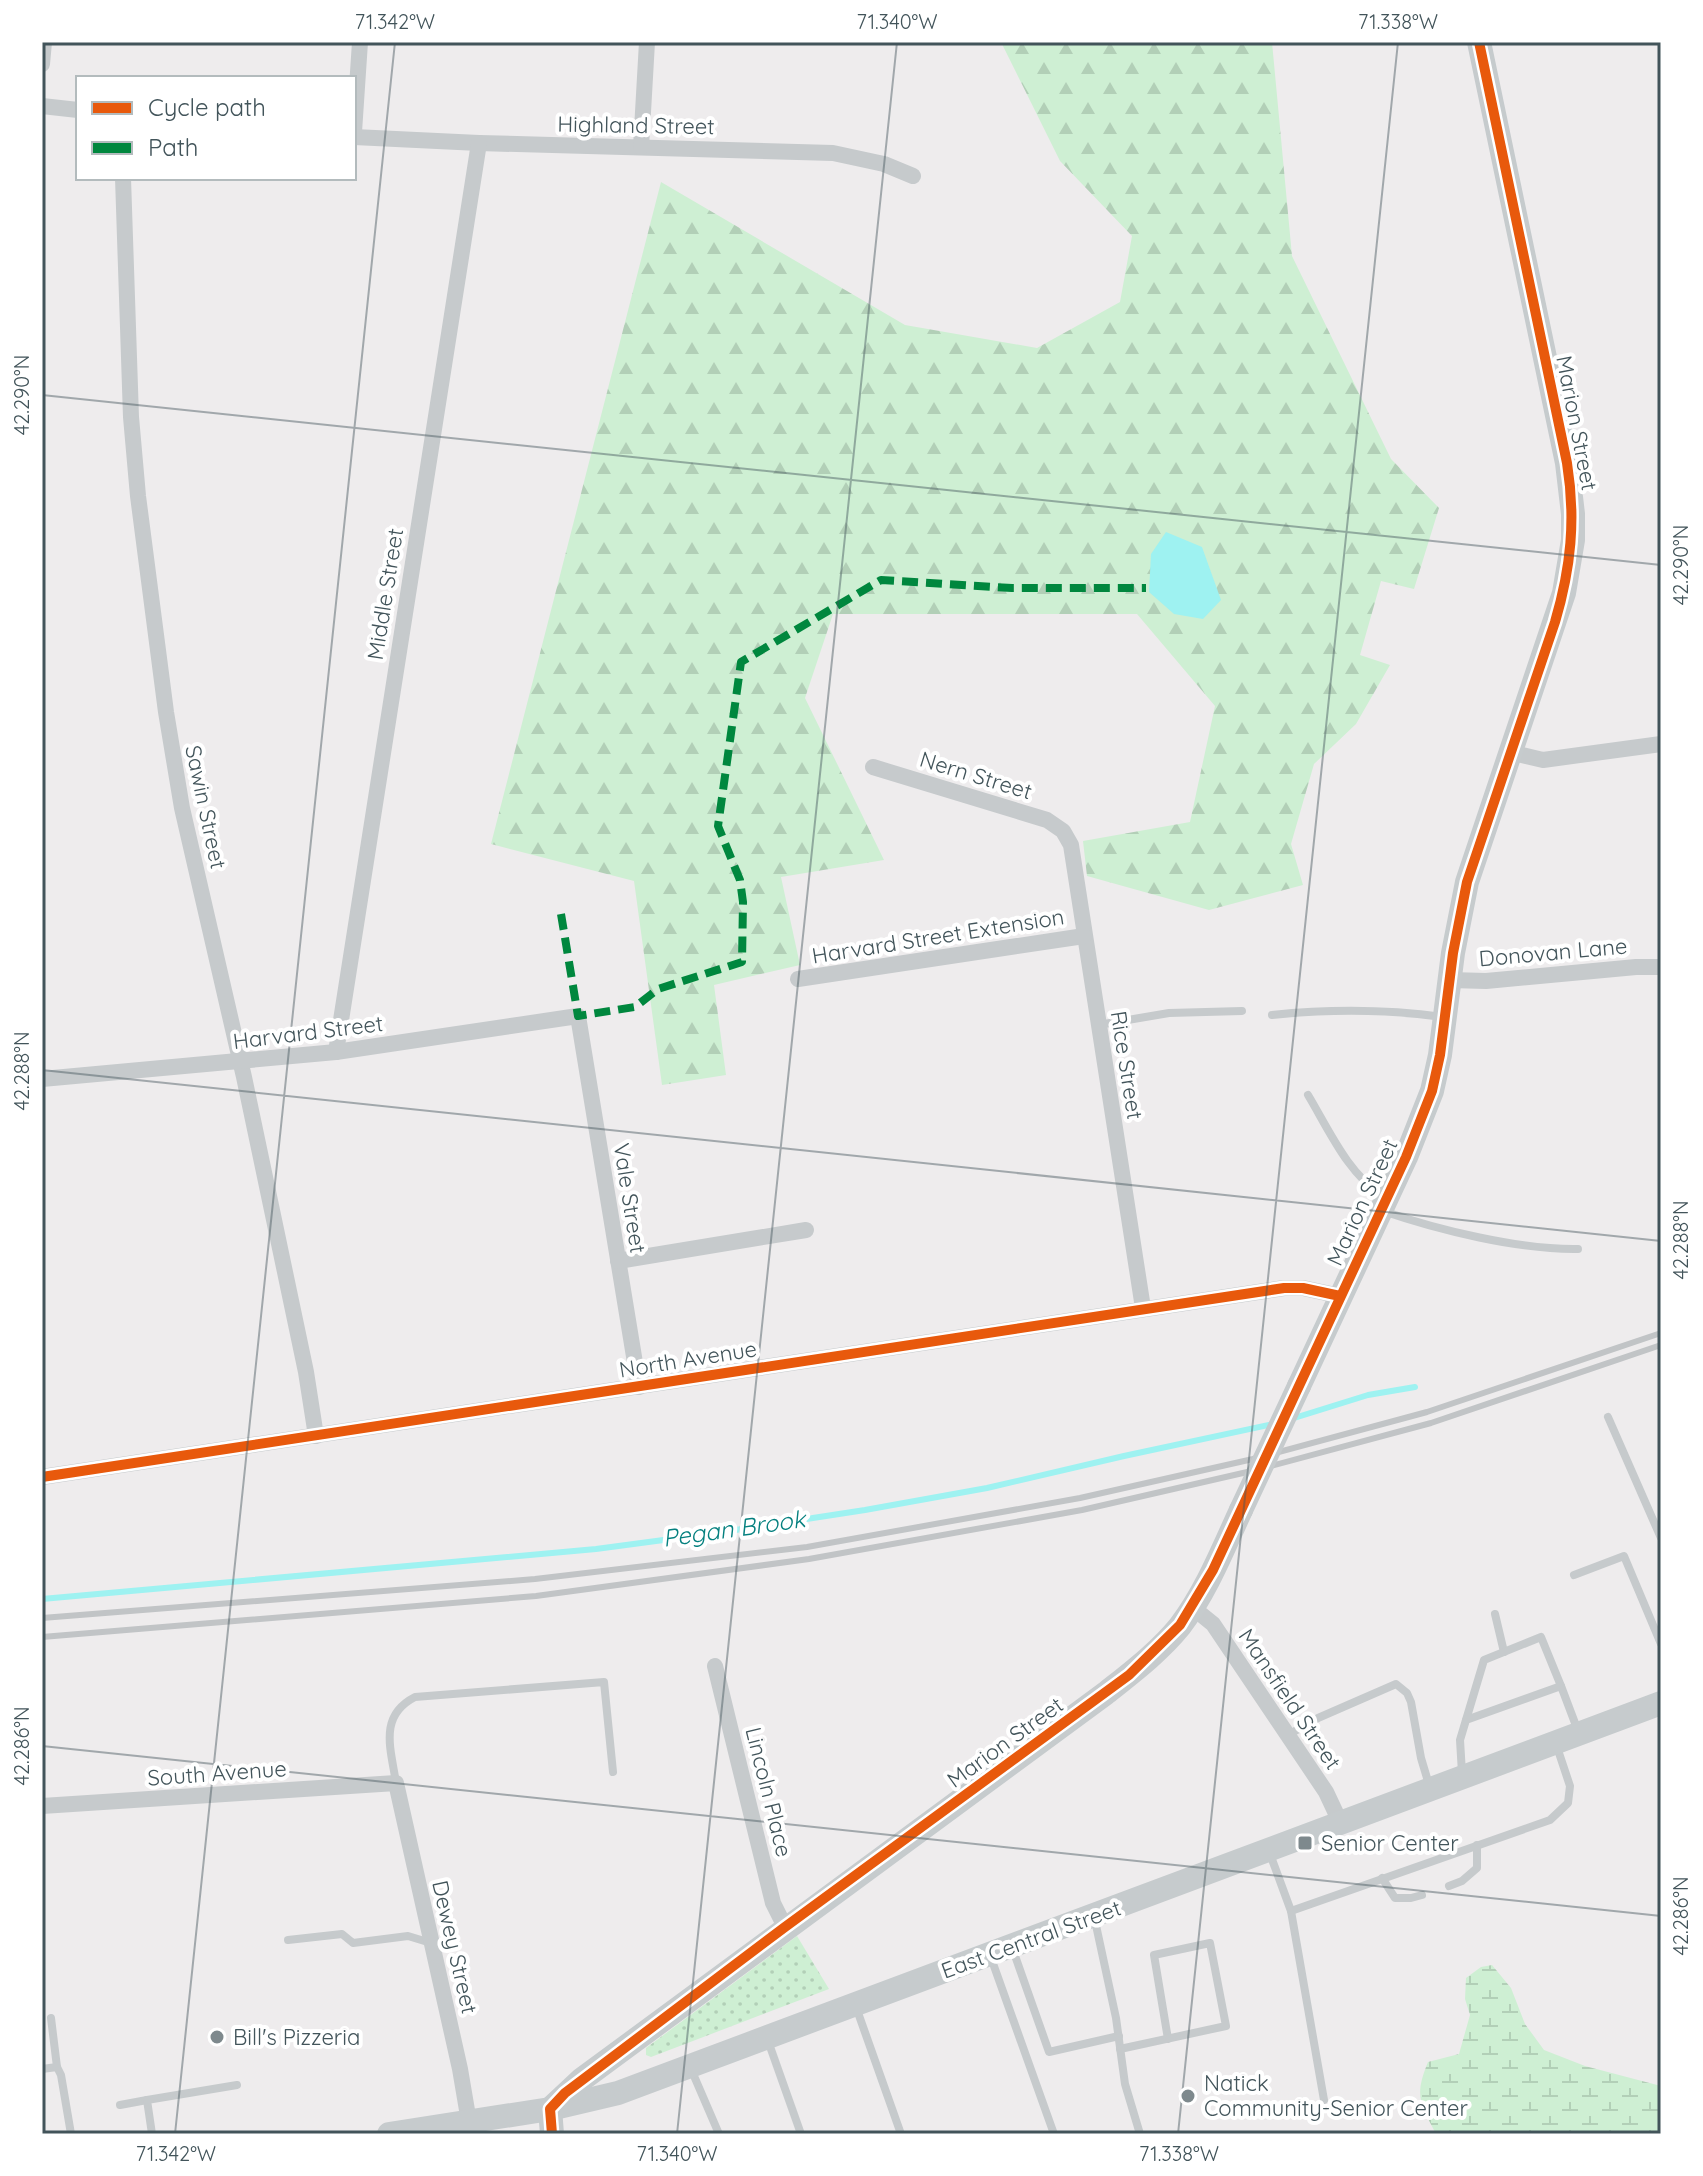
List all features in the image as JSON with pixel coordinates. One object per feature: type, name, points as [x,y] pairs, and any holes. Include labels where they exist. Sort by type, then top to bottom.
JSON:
[{"type":"street","points":[[42,64],[44,42]]},
{"type":"street","points":[[356,104],[360,42]]},
{"type":"street","points":[[641,147],[647,42]]},
{"type":"street","name":"Marion Street","points":[[550,2109],[581,2080],[785,1927],[1106,1693],[1166,1642],[1192,1607],[1241,1510],[1406,1157],[1432,1091],[1467,882],[1564,593],[1573,540],[1567,463],[1479,42]]},
{"type":"street","points":[[42,106],[76,110]]},
{"type":"street","name":"Highland Street","points":[[356,135],[479,143],[833,153],[884,164],[913,176]]},
{"type":"street","name":"Middle Street","points":[[336,1052],[479,143]]},
{"type":"street","name":"Sawin Street","points":[[123,180],[131,417],[166,712],[182,808],[241,1063],[306,1372],[316,1436]]},
{"type":"street","points":[[1509,752],[1543,760],[1661,744]]},
{"type":"street","name":"Nern Street","points":[[873,767],[1047,820],[1063,831]]},
{"type":"street","name":"Rice Street","points":[[1063,831],[1071,845],[1143,1308]]},
{"type":"street","name":"Harvard Street Extension","points":[[798,979],[1084,936]]},
{"type":"street","name":"Donovan Lane","points":[[1450,980],[1486,981],[1661,967]]},
{"type":"street","name":"Harvard Street","points":[[42,1079],[336,1052],[578,1016]]},
{"type":"street","name":"Vale Street","points":[[578,1016],[639,1387]]},
{"type":"street","points":[[618,1261],[806,1230]]},
{"type":"street","name":"North Avenue","points":[[42,1477],[1284,1288],[1303,1288],[1340,1296]]},
{"type":"street","name":"Mansfield Street","points":[[1192,1607],[1213,1624],[1326,1792],[1341,1824]]},
{"type":"street","name":"Lincoln Place","points":[[715,1666],[773,1903],[785,1927]]},
{"type":"street","name":"East Central Street","points":[[389,2134],[550,2109],[618,2093],[1661,1703]]},
{"type":"street","name":"South Avenue","points":[[42,1806],[396,1783]]},
{"type":"street","name":"Dewey Street","points":[[396,1783],[461,2073],[469,2122]]},
{"type":"street","points":[[550,2109],[552,2134]]},
{"type":"lane","points":[[1272,1015],[1372,1009],[1446,1018]]},
{"type":"lane","points":[[1098,1025],[1169,1013],[1242,1011]]},
{"type":"lane","points":[[1308,1095],[1353,1169],[1384,1204],[1427,1225],[1540,1248],[1578,1249]]},
{"type":"lane","points":[[1608,1417],[1661,1538]]},
{"type":"lane","points":[[1574,1575],[1624,1556],[1661,1644]]},
{"type":"lane","points":[[1495,1614],[1504,1652]]},
{"type":"lane","points":[[1462,1778],[1460,1740],[1484,1660],[1541,1637],[1579,1734]]},
{"type":"lane","points":[[396,1783],[390,1749],[391,1722],[403,1703],[415,1697],[604,1682],[613,1772]]},
{"type":"lane","points":[[1288,1735],[1318,1718],[1396,1684],[1407,1693],[1411,1702],[1421,1758],[1431,1790]]},
{"type":"lane","points":[[1466,1720],[1561,1686]]},
{"type":"lane","points":[[1291,1911],[1550,1820],[1568,1803],[1570,1786],[1555,1743]]},
{"type":"lane","points":[[1449,1886],[1462,1881],[1477,1868],[1477,1845]]},
{"type":"lane","points":[[1269,1849],[1291,1911],[1324,2100]]},
{"type":"lane","points":[[1382,1878],[1395,1898],[1422,1895]]},
{"type":"lane","points":[[1094,1916],[1119,2036],[1125,2084],[1140,2134]]},
{"type":"lane","points":[[288,1940],[342,1934],[353,1943],[408,1936],[432,1943]]},
{"type":"lane","points":[[1120,2049],[1168,2039],[1226,2026],[1210,1943],[1154,1955],[1168,2039]]},
{"type":"lane","points":[[1001,1950],[1049,2052],[1119,2036]]},
{"type":"lane","points":[[1001,1950],[1054,2134]]},
{"type":"lane","points":[[855,2005],[901,2134]]},
{"type":"lane","points":[[51,2018],[57,2067],[65,2087],[71,2134]]},
{"type":"lane","points":[[767,2038],[801,2134]]},
{"type":"lane","points":[[690,2066],[719,2134]]},
{"type":"lane","points":[[42,2069],[57,2067]]},
{"type":"lane","points":[[120,2105],[237,2085]]},
{"type":"lane","points":[[147,2100],[152,2134]]},
{"type":"green space","points":[[1001,42],[1272,42],[1292,256],[1391,459],[1439,508],[1414,589],[1381,581],[1360,655],[1390,665],[1356,724],[1314,764],[1291,844],[1303,885],[1209,910],[1087,876],[1083,841],[1190,822],[1215,706],[1137,614],[833,614],[805,698],[884,860],[781,877],[800,965],[714,985],[726,1075],[662,1085],[634,881],[491,844],[661,182],[905,325],[1037,348],[1120,302],[1132,236],[1060,161]]},
{"type":"green space","points":[[797,1936],[829,1989],[651,2057],[646,2055],[646,2048]]},
{"type":"green space","points":[[1492,1965],[1511,1988],[1525,2024],[1544,2050],[1585,2066],[1661,2086],[1661,2134],[1436,2134],[1421,2099],[1421,2083],[1428,2062],[1459,2054],[1470,2015],[1465,1999],[1466,1978],[1481,1967]]},
{"type":"water","points":[[1166,532],[1202,547],[1221,600],[1203,619],[1174,614],[1149,592],[1151,554]]},
{"type":"waterway","name":"Pegan Brook","points":[[1291,1419],[1368,1395],[1415,1387]]},
{"type":"waterway","name":"Pegan Brook","points":[[42,1599],[596,1549],[716,1533],[987,1488],[1273,1424]]},
{"type":"railway","points":[[42,1618],[535,1579],[807,1547],[1080,1498],[1253,1459],[1427,1412],[1661,1333]]},
{"type":"railway","points":[[42,1637],[536,1596],[809,1559],[1082,1510],[1256,1470],[1431,1423],[1661,1345]]},
{"type":"marked path","points":[[561,914],[578,1016],[635,1007],[658,989],[742,962],[743,902],[740,880],[718,826],[741,662],[881,580],[1012,588],[1146,588]]},
{"type":"cycle path","points":[[552,2134],[550,2109],[565,2093],[1129,1675],[1180,1625],[1213,1570],[1406,1157],[1432,1091],[1440,1055],[1453,953],[1467,882],[1555,622],[1570,543],[1571,504],[1567,463],[1479,42]]},
{"type":"cycle path","points":[[42,1477],[1284,1288],[1303,1288],[1340,1296]]},
{"type":"place","name":"Senior Center","points":[[1305,1843]]},
{"type":"place","name":"Bill's Pizzeria","points":[[217,2037]]},
{"type":"place","name":"Natick Community-Senior Center","points":[[1188,2096]]}]
